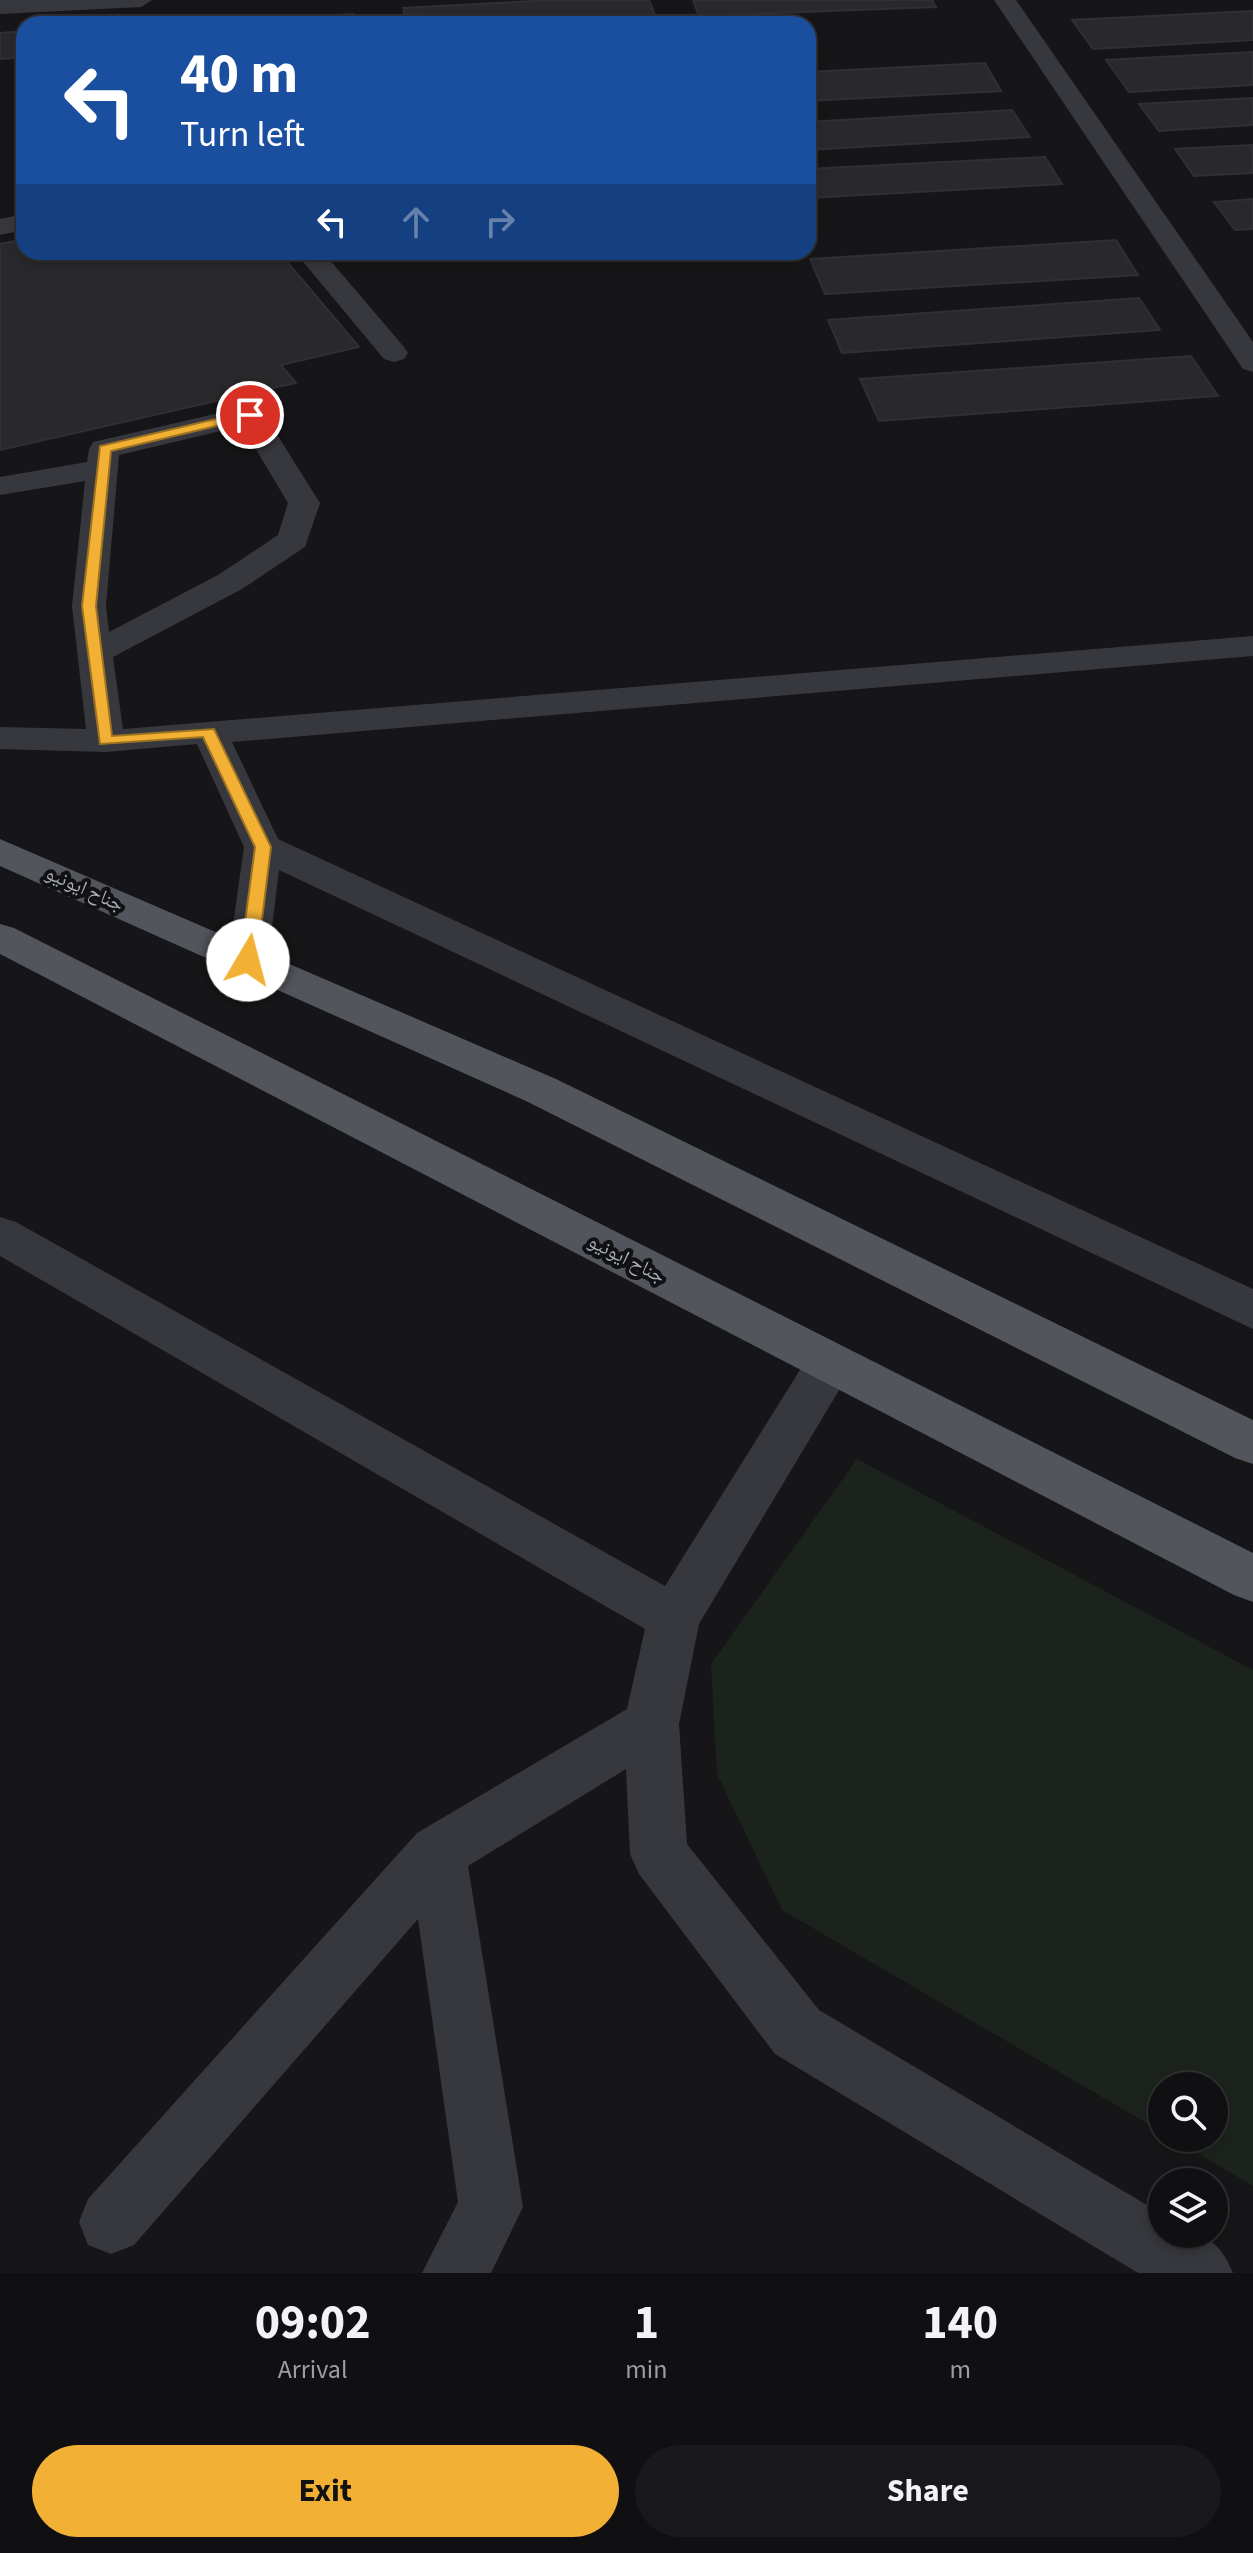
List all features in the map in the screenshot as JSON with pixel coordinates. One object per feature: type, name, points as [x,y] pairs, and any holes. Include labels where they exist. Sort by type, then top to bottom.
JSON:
[{"type":"main road","name":"جناح ایونیو","points":[[0,851],[541,1090],[1253,1443]]},
{"type":"main road","name":"جناح ایونیو","points":[[0,937],[1253,1579]]},
{"type":"street","points":[[0,7],[141,0]]},
{"type":"street","points":[[1005,0],[1253,363]]},
{"type":"street","points":[[316,260],[394,353]]},
{"type":"street","points":[[97,652],[230,582],[293,540],[304,503],[250,415],[104,449],[89,606],[106,741]]},
{"type":"street","points":[[0,486],[102,469]]},
{"type":"street","points":[[0,738],[106,741],[1253,646]]},
{"type":"street","points":[[209,732],[263,847],[248,960]]},
{"type":"street","points":[[263,847],[598,1000],[1253,1310]]},
{"type":"street","points":[[0,1234],[674,1618]]},
{"type":"street","points":[[830,1363],[674,1618],[651,1724],[659,1854],[797,2032],[1200,2273]]},
{"type":"street","points":[[111,2222],[437,1853],[651,1724]]},
{"type":"street","points":[[437,1853],[491,2207],[455,2273]]},
{"type":"shaded area","points":[[857,1459],[1253,1670],[1253,2186],[1228,2171],[1228,2168],[1196,2152],[1228,2152],[1228,2072],[1148,2072],[1148,2124],[782,1910],[717,1774],[711,1664]]},
{"type":"building","points":[[549,0],[649,0],[655,15],[405,16],[403,8]]},
{"type":"building","points":[[693,0],[932,0],[936,7],[699,16]]},
{"type":"building","points":[[1253,11],[1253,40],[1093,49],[1072,20]]},
{"type":"building","points":[[16,32],[16,58],[0,59],[0,33]]},
{"type":"building","points":[[1253,52],[1253,85],[1129,92],[1106,60]]},
{"type":"building","points":[[985,63],[1001,91],[816,101],[816,72]]},
{"type":"building","points":[[1253,98],[1253,125],[1159,131],[1139,104]]},
{"type":"building","points":[[1012,110],[1030,137],[816,150],[816,122]]},
{"type":"building","points":[[1253,145],[1253,173],[1194,176],[1175,149]]},
{"type":"building","points":[[1045,157],[1062,184],[816,198],[816,169]]},
{"type":"building","points":[[1253,199],[1253,229],[1235,230],[1214,202]]},
{"type":"building","points":[[1116,240],[1138,275],[825,294],[810,260]]},
{"type":"building","points":[[16,241],[16,260],[194,260],[285,381],[0,445],[0,244]]},
{"type":"building","points":[[16,241],[16,260],[286,260],[359,347],[281,365],[296,383],[0,450],[0,244]]},
{"type":"building","points":[[1139,298],[1160,330],[842,353],[828,320]]},
{"type":"building","points":[[1191,356],[1218,396],[879,421],[860,379]]},
{"type":"route","points":[[248,960],[263,847],[209,732],[106,741],[89,606],[104,449],[250,415]]}]
